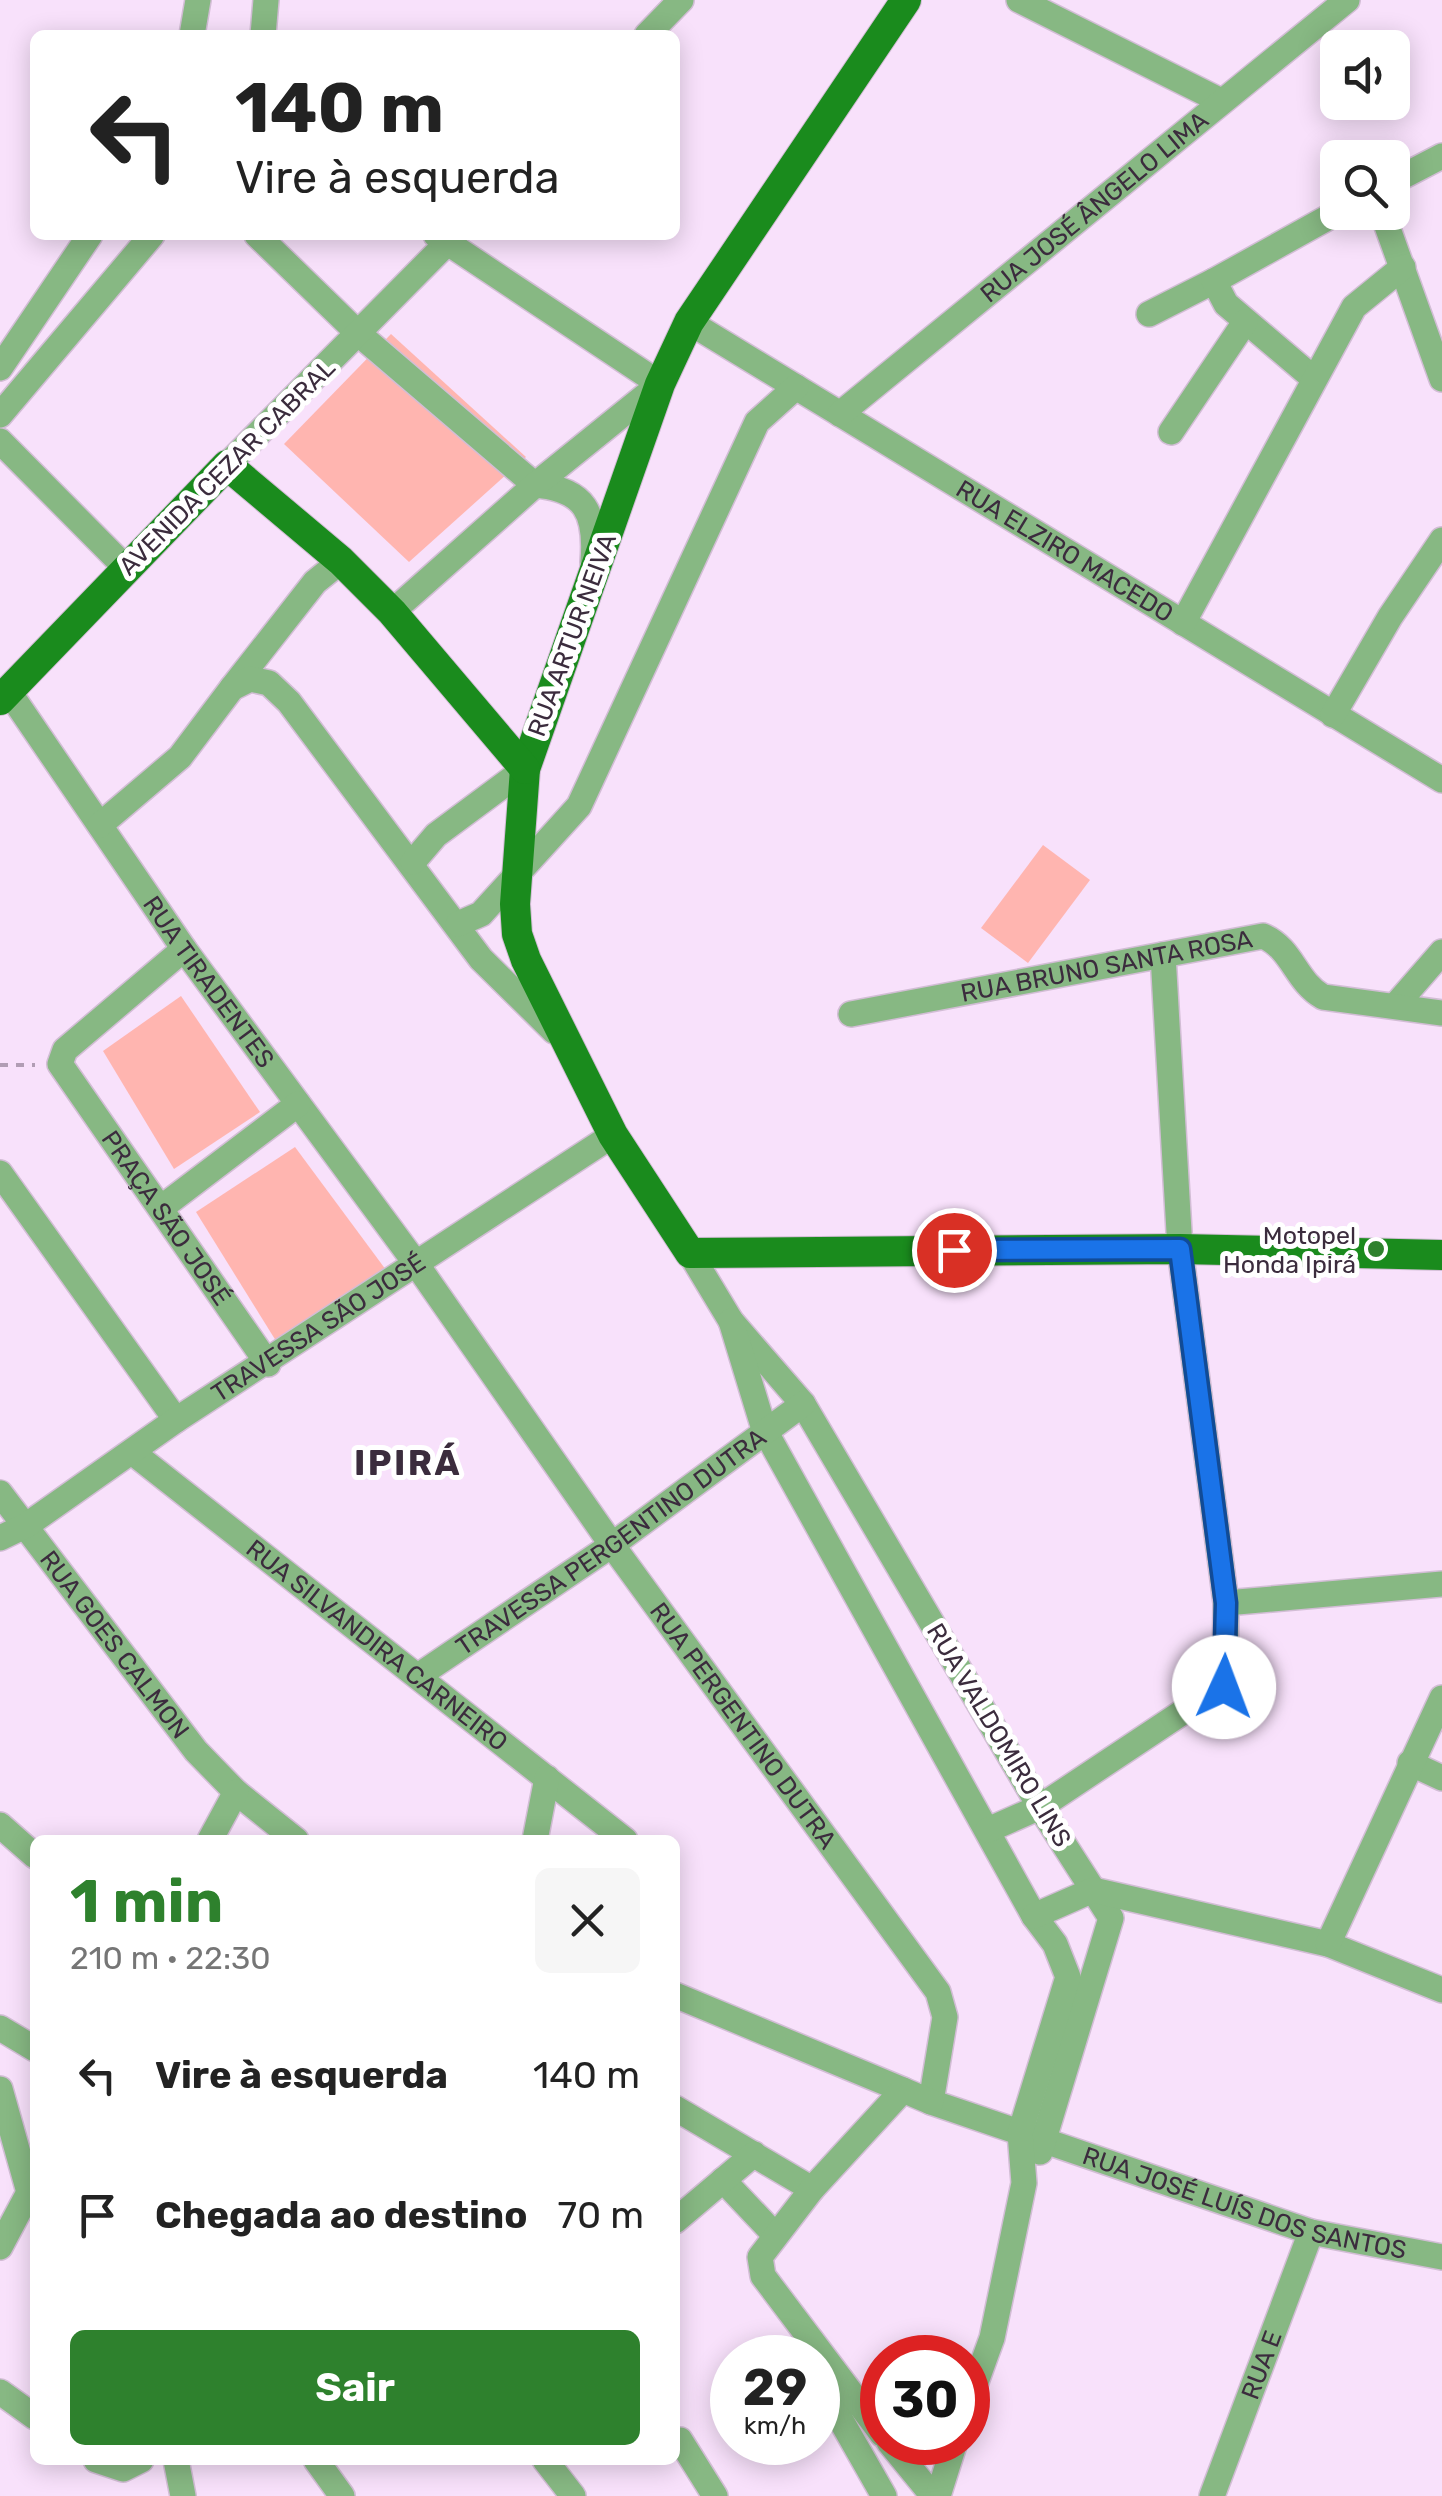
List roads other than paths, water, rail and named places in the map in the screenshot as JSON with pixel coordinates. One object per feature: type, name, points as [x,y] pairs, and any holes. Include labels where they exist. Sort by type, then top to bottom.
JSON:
[{"type":"main road","name":"RUA ARTUR NEIVA","points":[[526,960],[517,934],[515,904],[525,769],[660,384],[689,322],[906,0]]},
{"type":"main road","points":[[226,465],[341,561],[392,612],[525,769]]},
{"type":"main road","name":"AVENIDA CEZAR CABRAL","points":[[4,696],[226,465]]},
{"type":"main road","name":"RUA VALDOMIRO LINS","points":[[526,960],[614,1136],[690,1252]]},
{"type":"main road","points":[[690,1252],[1180,1249],[1442,1254]]},
{"type":"street","points":[[193,30],[198,0]]},
{"type":"street","points":[[263,30],[266,0]]},
{"type":"street","points":[[652,30],[681,0]]},
{"type":"street","points":[[1019,0],[1219,100]]},
{"type":"street","name":"RUA JOSÉ ÂNGELO LIMA","points":[[840,414],[1219,100],[1347,0]]},
{"type":"street","points":[[1410,173],[1442,156]]},
{"type":"street","points":[[1148,314],[1320,222]]},
{"type":"street","points":[[1388,230],[1442,379]]},
{"type":"street","points":[[0,368],[87,240]]},
{"type":"street","points":[[0,415],[148,240]]},
{"type":"street","points":[[262,240],[360,335],[534,485],[562,487],[580,500],[595,538],[593,572]]},
{"type":"street","name":"AVENIDA CEZAR CABRAL","points":[[226,465],[360,335],[443,240]]},
{"type":"street","points":[[392,612],[534,485],[660,384],[450,240]]},
{"type":"street","points":[[1183,623],[1354,307],[1402,268]]},
{"type":"street","points":[[1214,281],[1226,304],[1313,378]]},
{"type":"street","name":"RUA ELZIRO MACEDO","points":[[689,322],[1442,780]]},
{"type":"street","points":[[1171,432],[1245,322]]},
{"type":"street","points":[[458,924],[481,914],[579,806],[757,422],[796,387]]},
{"type":"street","points":[[0,441],[126,568]]},
{"type":"street","points":[[1333,715],[1390,617],[1442,540]]},
{"type":"street","points":[[100,825],[180,758],[315,582],[341,561]]},
{"type":"street","points":[[232,688],[250,679],[269,684],[289,702],[481,959],[571,1049]]},
{"type":"street","name":"RUA TIRADENTES","points":[[4,696],[417,1265]]},
{"type":"street","points":[[1414,762],[1442,752]]},
{"type":"street","points":[[412,862],[436,835],[525,769]]},
{"type":"street","name":"RUA BRUNO SANTA ROSA","points":[[851,1014],[1263,936],[1284,948],[1306,987],[1322,997],[1442,1013]]},
{"type":"street","name":"PRAÇA SÃO JOSÉ","points":[[184,948],[65,1050],[62,1068],[268,1364]]},
{"type":"street","points":[[1395,1006],[1442,952]]},
{"type":"street","points":[[988,1830],[1040,1807],[1222,1690],[1226,1603],[1180,1249],[1163,956]]},
{"type":"street","points":[[161,1208],[298,1104]]},
{"type":"street","name":"TRAVESSA SÃO JOSÉ","points":[[0,1538],[27,1525],[176,1420],[268,1364],[614,1136]]},
{"type":"street","points":[[0,1173],[176,1420]]},
{"type":"street","name":"RUA VALDOMIRO LINS","points":[[690,1252],[731,1321],[802,1404],[1040,1807],[1111,1918],[1107,1944],[1048,2138],[1024,2183]]},
{"type":"street","name":"RUA PERGENTINO DUTRA","points":[[417,1265],[612,1545],[938,1992],[945,2017],[931,2102]]},
{"type":"street","name":"RUA VALDOMIRO LINS","points":[[731,1321],[764,1429],[1034,1916],[1055,1944],[1068,1976],[1020,2133],[1024,2183],[990,2344]]},
{"type":"street","name":"TRAVESSA PERGENTINO DUTRA","points":[[418,1676],[612,1545],[802,1404]]},
{"type":"street","name":"RUA SILVANDIRA CARNEIRO","points":[[132,1452],[619,1835]]},
{"type":"street","name":"RUA GOES CALMON","points":[[0,1493],[156,1702],[236,1792],[290,1835]]},
{"type":"street","points":[[1226,1603],[1442,1584]]},
{"type":"street","points":[[1328,1944],[1442,1698]]},
{"type":"street","points":[[1410,1764],[1442,1778]]},
{"type":"street","points":[[536,1835],[547,1778]]},
{"type":"street","points":[[213,1835],[236,1792]]},
{"type":"street","points":[[0,1825],[30,1852]]},
{"type":"street","points":[[1034,1916],[1093,1890],[1328,1944],[1442,1990]]},
{"type":"street","points":[[680,1997],[931,2102],[1020,2133],[1048,2138]]},
{"type":"street","points":[[0,2028],[30,2046]]},
{"type":"street","points":[[0,2089],[30,2180]]},
{"type":"street","points":[[792,2335],[763,2276],[760,2258],[812,2189],[903,2090]]},
{"type":"street","points":[[680,2111],[812,2189]]},
{"type":"street","name":"RUA JOSÉ LUÍS DOS SANTOS","points":[[1048,2138],[1311,2232],[1442,2257]]},
{"type":"street","points":[[680,2217],[754,2154]]},
{"type":"street","points":[[724,2180],[774,2235]]},
{"type":"street","points":[[0,2247],[30,2190]]},
{"type":"street","name":"RUA E","points":[[1212,2496],[1311,2232]]},
{"type":"street","points":[[763,2276],[860,2405]]},
{"type":"street","points":[[0,2392],[30,2413]]},
{"type":"street","points":[[840,2419],[884,2496]]},
{"type":"street","points":[[680,2440],[715,2496]]},
{"type":"street","points":[[177,2465],[183,2496]]},
{"type":"street","points":[[320,2465],[342,2496]]},
{"type":"street","points":[[549,2465],[573,2496]]},
{"type":"street","points":[[909,2465],[935,2496],[946,2465]]},
{"type":"place","name":"Motopel Honda Ipirá","points":[[1376,1249]]},
{"type":"district","name":"IPIRÁ","points":[[408,1463]]}]
